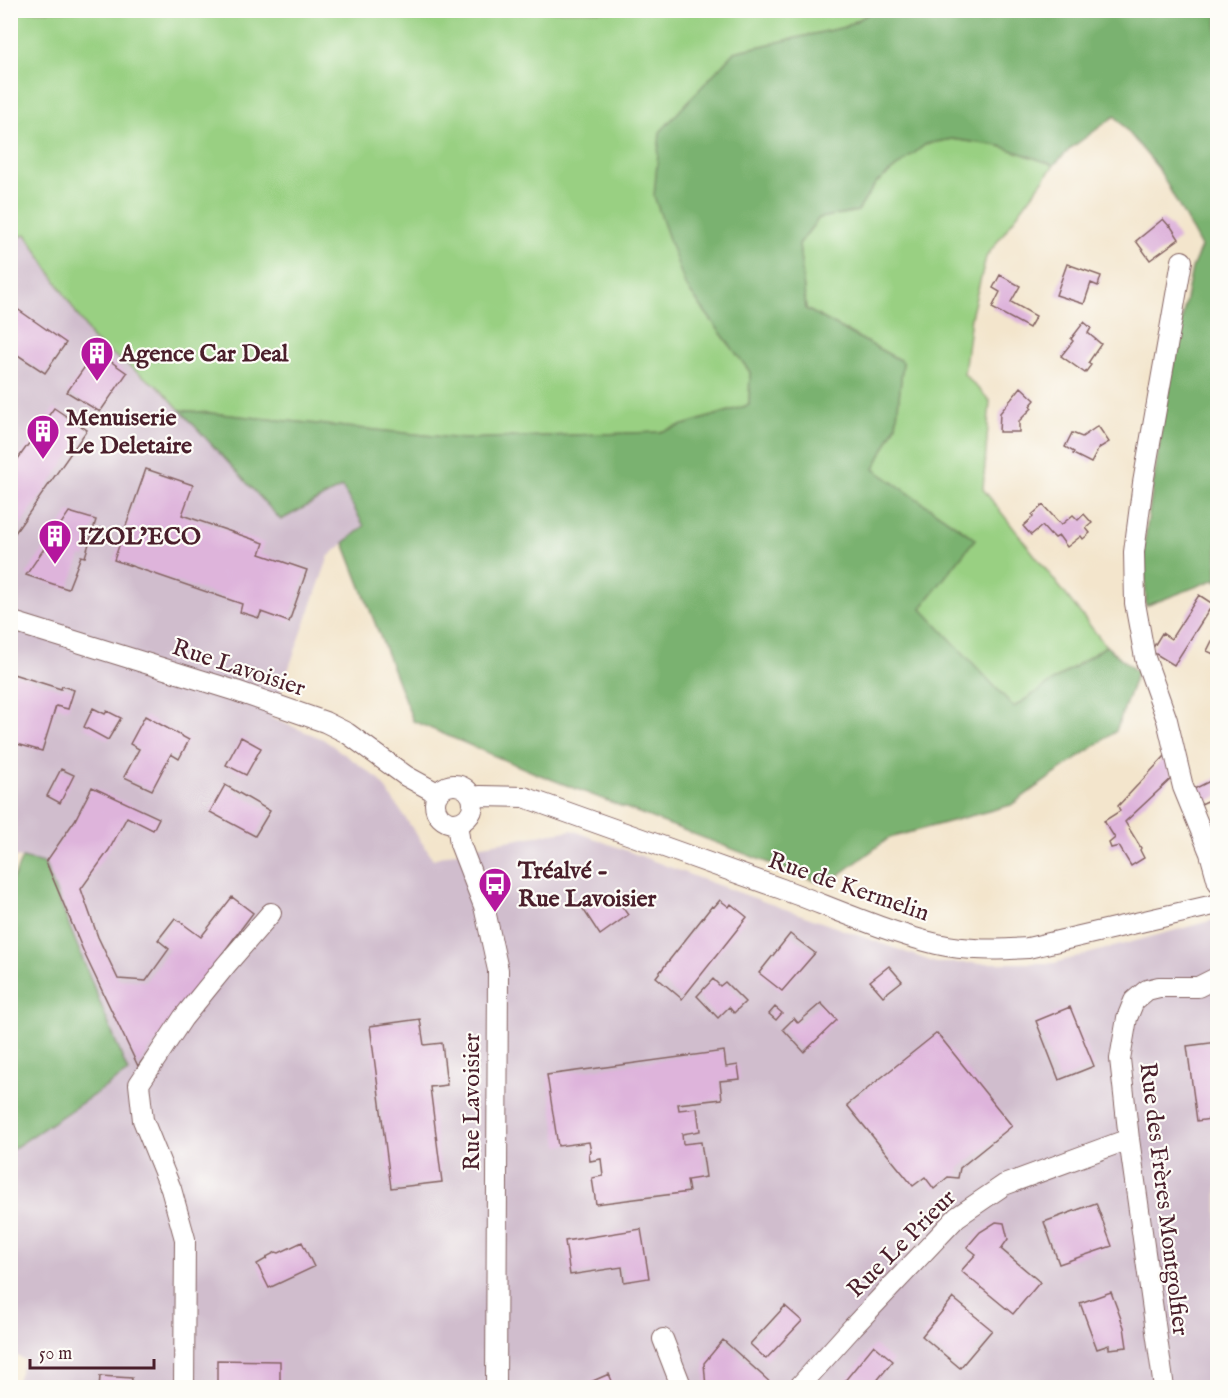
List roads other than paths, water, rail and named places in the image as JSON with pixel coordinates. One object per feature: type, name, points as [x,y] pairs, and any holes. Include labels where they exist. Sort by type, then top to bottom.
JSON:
[{"type":"street","points":[[1182,261],[1143,483],[1134,552],[1135,603],[1145,658],[1167,720],[1183,788],[1210,853],[1218,882]]},
{"type":"street","name":"Rue Lavoisier","points":[[10,621],[325,722],[347,733],[406,776],[437,793]]},
{"type":"street","points":[[447,785],[461,786],[472,798],[472,809],[469,816],[457,823],[443,820],[438,815],[434,804],[437,793],[447,785]]},
{"type":"street","name":"Rue de Kermelin","points":[[472,798],[524,796],[870,923],[937,944],[999,950],[1028,948],[1218,904]]},
{"type":"street","name":"Rue Lavoisier","points":[[457,823],[459,844],[484,906],[498,970],[496,1388]]},
{"type":"street","points":[[184,1388],[185,1239],[171,1189],[142,1120],[139,1084],[183,1018],[271,913]]},
{"type":"street","name":"Rue des Frères Montgolfier","points":[[1164,1388],[1119,1059],[1127,1018],[1134,1001],[1147,990],[1159,987],[1198,987],[1218,977]]},
{"type":"street","name":"Rue Le Prieur","points":[[798,1388],[853,1326],[957,1217],[1004,1185],[1129,1139]]},
{"type":"street","points":[[663,1339],[682,1388]]},
{"type":"place","name":"Agence Car Deal","points":[[97,382]]},
{"type":"place","name":"Menuiserie Le Deletaire","points":[[43,460]]},
{"type":"place","name":"IZOL’ECO","points":[[55,565]]},
{"type":"place","name":"Tréalvé - Rue Lavoisier","points":[[495,913]]}]
